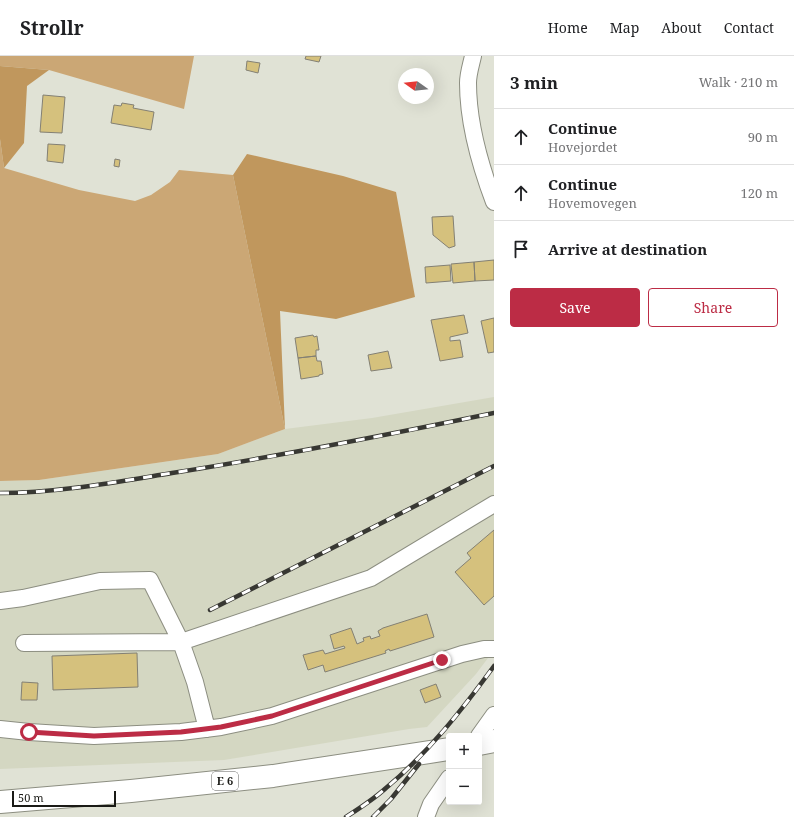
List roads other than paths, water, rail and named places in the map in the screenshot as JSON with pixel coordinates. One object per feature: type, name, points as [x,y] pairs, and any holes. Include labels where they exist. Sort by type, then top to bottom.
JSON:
[{"type":"highway","points":[[482,743],[494,741]]},
{"type":"highway","name":"E 6","points":[[0,802],[131,791],[273,776],[446,749]]},
{"type":"street","points":[[473,56],[468,82],[472,126],[486,180],[494,202]]},
{"type":"street","points":[[24,643],[181,642],[371,578],[494,504]]},
{"type":"street","points":[[0,601],[24,598],[100,581],[150,580],[181,642],[195,682],[207,729]]},
{"type":"street","points":[[0,729],[94,736],[181,732],[207,729],[272,716],[462,654],[484,649],[494,649]]},
{"type":"street","points":[[481,733],[494,715]]},
{"type":"street","points":[[426,817],[431,804],[446,781]]},
{"type":"railway","points":[[0,493],[21,493],[65,489],[130,480],[293,452],[494,413]]},
{"type":"railway","points":[[210,610],[494,466]]},
{"type":"railway","points":[[346,817],[377,796],[430,746],[470,699],[494,666]]},
{"type":"railway","points":[[373,817],[391,799],[419,764]]}]
